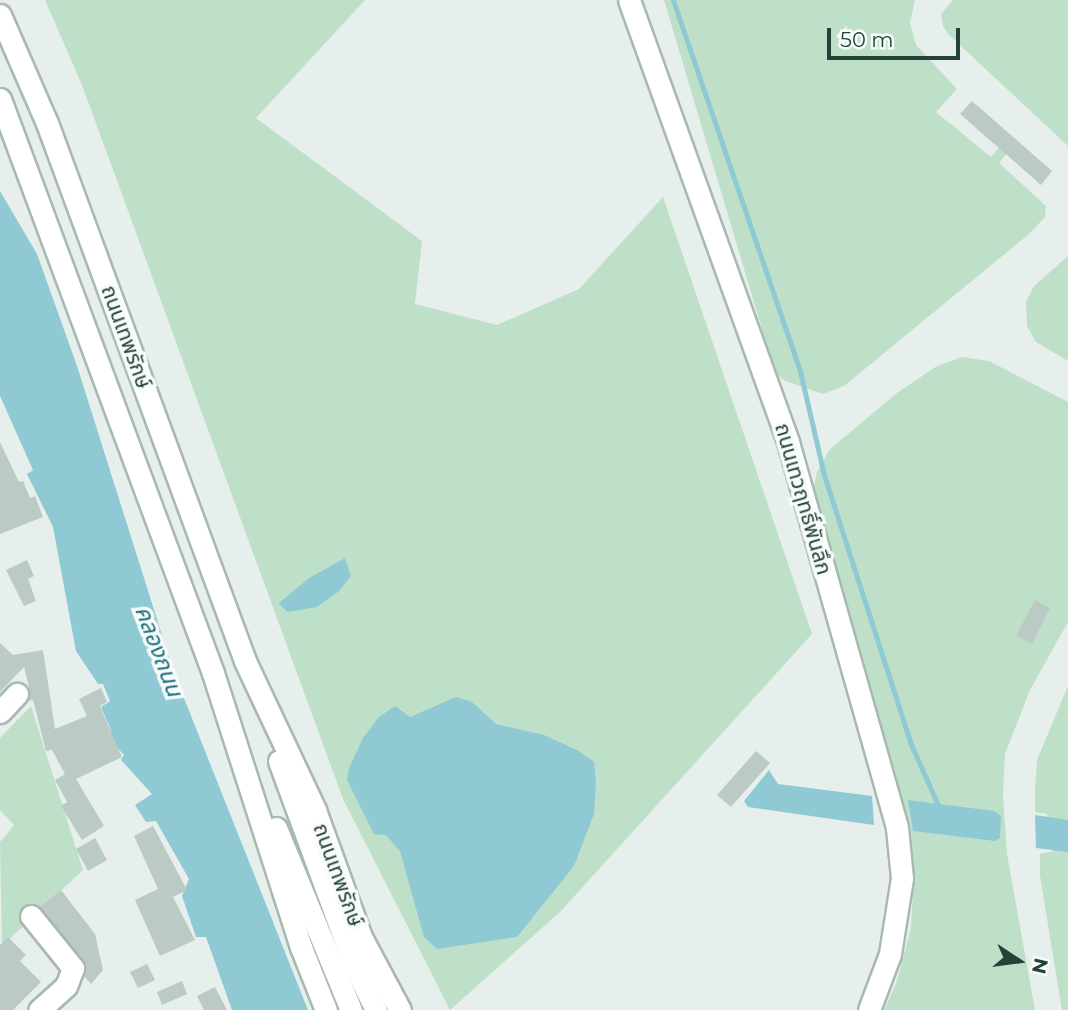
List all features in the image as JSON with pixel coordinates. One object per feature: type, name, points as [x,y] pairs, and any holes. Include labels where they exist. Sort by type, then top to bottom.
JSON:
[{"type":"main road","name":"ถนนเทวฤทธิ์พันลึก","points":[[629,0],[788,442],[897,828],[902,878],[890,954],[869,1010]]},
{"type":"main road","name":"ถนนเทพรักษ์","points":[[0,15],[47,123],[245,661],[298,816],[354,965],[376,1010]]},
{"type":"main road","name":"ถนนเทพรักษ์","points":[[0,99],[213,673],[351,1010]]},
{"type":"main road","name":"ถนนเทพรักษ์","points":[[245,661],[315,810],[361,937],[400,1010]]},
{"type":"main road","name":"ถนนเทพรักษ์","points":[[213,673],[301,947],[326,1010]]},
{"type":"main road","points":[[0,712],[17,694]]},
{"type":"main road","points":[[31,916],[72,968],[71,978],[39,1010]]},
{"type":"green space","points":[[45,0],[365,0],[256,118],[422,241],[415,304],[497,325],[579,289],[663,197],[812,634],[560,912],[450,1010],[343,799],[82,85]]},
{"type":"green space","points":[[664,0],[915,0],[910,23],[916,45],[957,89],[936,112],[991,157],[1008,136],[1015,143],[999,163],[1046,206],[1045,217],[1029,234],[844,386],[823,394],[785,381],[775,373]]},
{"type":"green space","points":[[953,0],[1068,0],[1068,146],[948,34],[941,14]]},
{"type":"green space","points":[[1068,256],[1068,361],[1036,342],[1027,326],[1026,302],[1034,286]]},
{"type":"green space","points":[[962,357],[989,361],[1068,402],[1068,622],[1030,690],[1005,754],[1003,795],[1007,854],[1035,1010],[884,1010],[896,984],[911,928],[914,874],[901,800],[813,491],[817,472],[830,449],[897,393],[937,366]]},
{"type":"green space","points":[[1068,686],[1068,1010],[1062,1010],[1040,876],[1040,854],[1053,851],[1047,814],[1035,812],[1035,789],[1037,760]]},
{"type":"green space","points":[[31,706],[83,870],[2,946],[0,842],[14,825],[0,810],[0,738]]},
{"type":"water","name":"คลองถนน","points":[[0,191],[37,254],[77,366],[174,673],[308,1010],[232,1010],[206,937],[196,937],[182,896],[189,879],[156,821],[146,822],[135,805],[152,794],[121,760],[124,755],[104,733],[111,730],[101,707],[110,701],[103,684],[98,684],[76,651],[53,527],[27,474],[33,470],[0,396]]},
{"type":"water","points":[[345,558],[351,576],[338,592],[317,607],[287,612],[279,603],[309,578]]},
{"type":"water","points":[[456,697],[472,702],[496,724],[544,735],[577,750],[594,762],[594,814],[574,866],[517,937],[437,949],[424,937],[400,851],[386,835],[374,834],[347,780],[349,768],[363,738],[379,717],[395,706],[410,717]]},
{"type":"water","points":[[769,770],[778,784],[872,796],[874,825],[748,807],[744,801]]},
{"type":"water","points":[[908,800],[994,811],[1001,816],[1000,838],[995,841],[913,831]]},
{"type":"water","points":[[1035,815],[1068,820],[1068,852],[1036,848]]},
{"type":"building","points":[[972,101],[1052,171],[1041,185],[960,114]]},
{"type":"building","points":[[0,442],[19,482],[23,481],[30,498],[35,496],[43,517],[0,534]]},
{"type":"building","points":[[27,560],[34,576],[28,579],[36,601],[24,606],[6,570]]},
{"type":"building","points":[[1035,600],[1050,608],[1032,644],[1016,636]]},
{"type":"building","points":[[0,643],[13,655],[43,650],[55,729],[87,716],[79,699],[101,688],[107,702],[100,706],[122,757],[76,779],[104,826],[82,840],[61,806],[67,802],[55,780],[65,774],[52,750],[46,751],[33,700],[28,701],[30,691],[24,667],[0,692]]},
{"type":"building","points":[[756,751],[770,763],[731,807],[717,795]]},
{"type":"building","points":[[153,826],[187,890],[173,897],[195,940],[160,956],[135,900],[158,889],[134,836]]},
{"type":"building","points":[[95,838],[107,860],[88,871],[76,849]]},
{"type":"building","points":[[61,890],[95,934],[103,970],[91,984],[84,976],[83,960],[40,907]]},
{"type":"building","points":[[8,937],[26,955],[20,961],[41,982],[13,1010],[0,1010],[0,945]]},
{"type":"building","points":[[147,964],[155,980],[138,988],[130,972]]},
{"type":"building","points":[[182,981],[187,994],[162,1005],[157,992]]},
{"type":"building","points":[[215,987],[227,1010],[204,1010],[197,996]]},
{"type":"waterway","points":[[673,0],[800,371],[824,475],[910,742],[937,803]]}]
